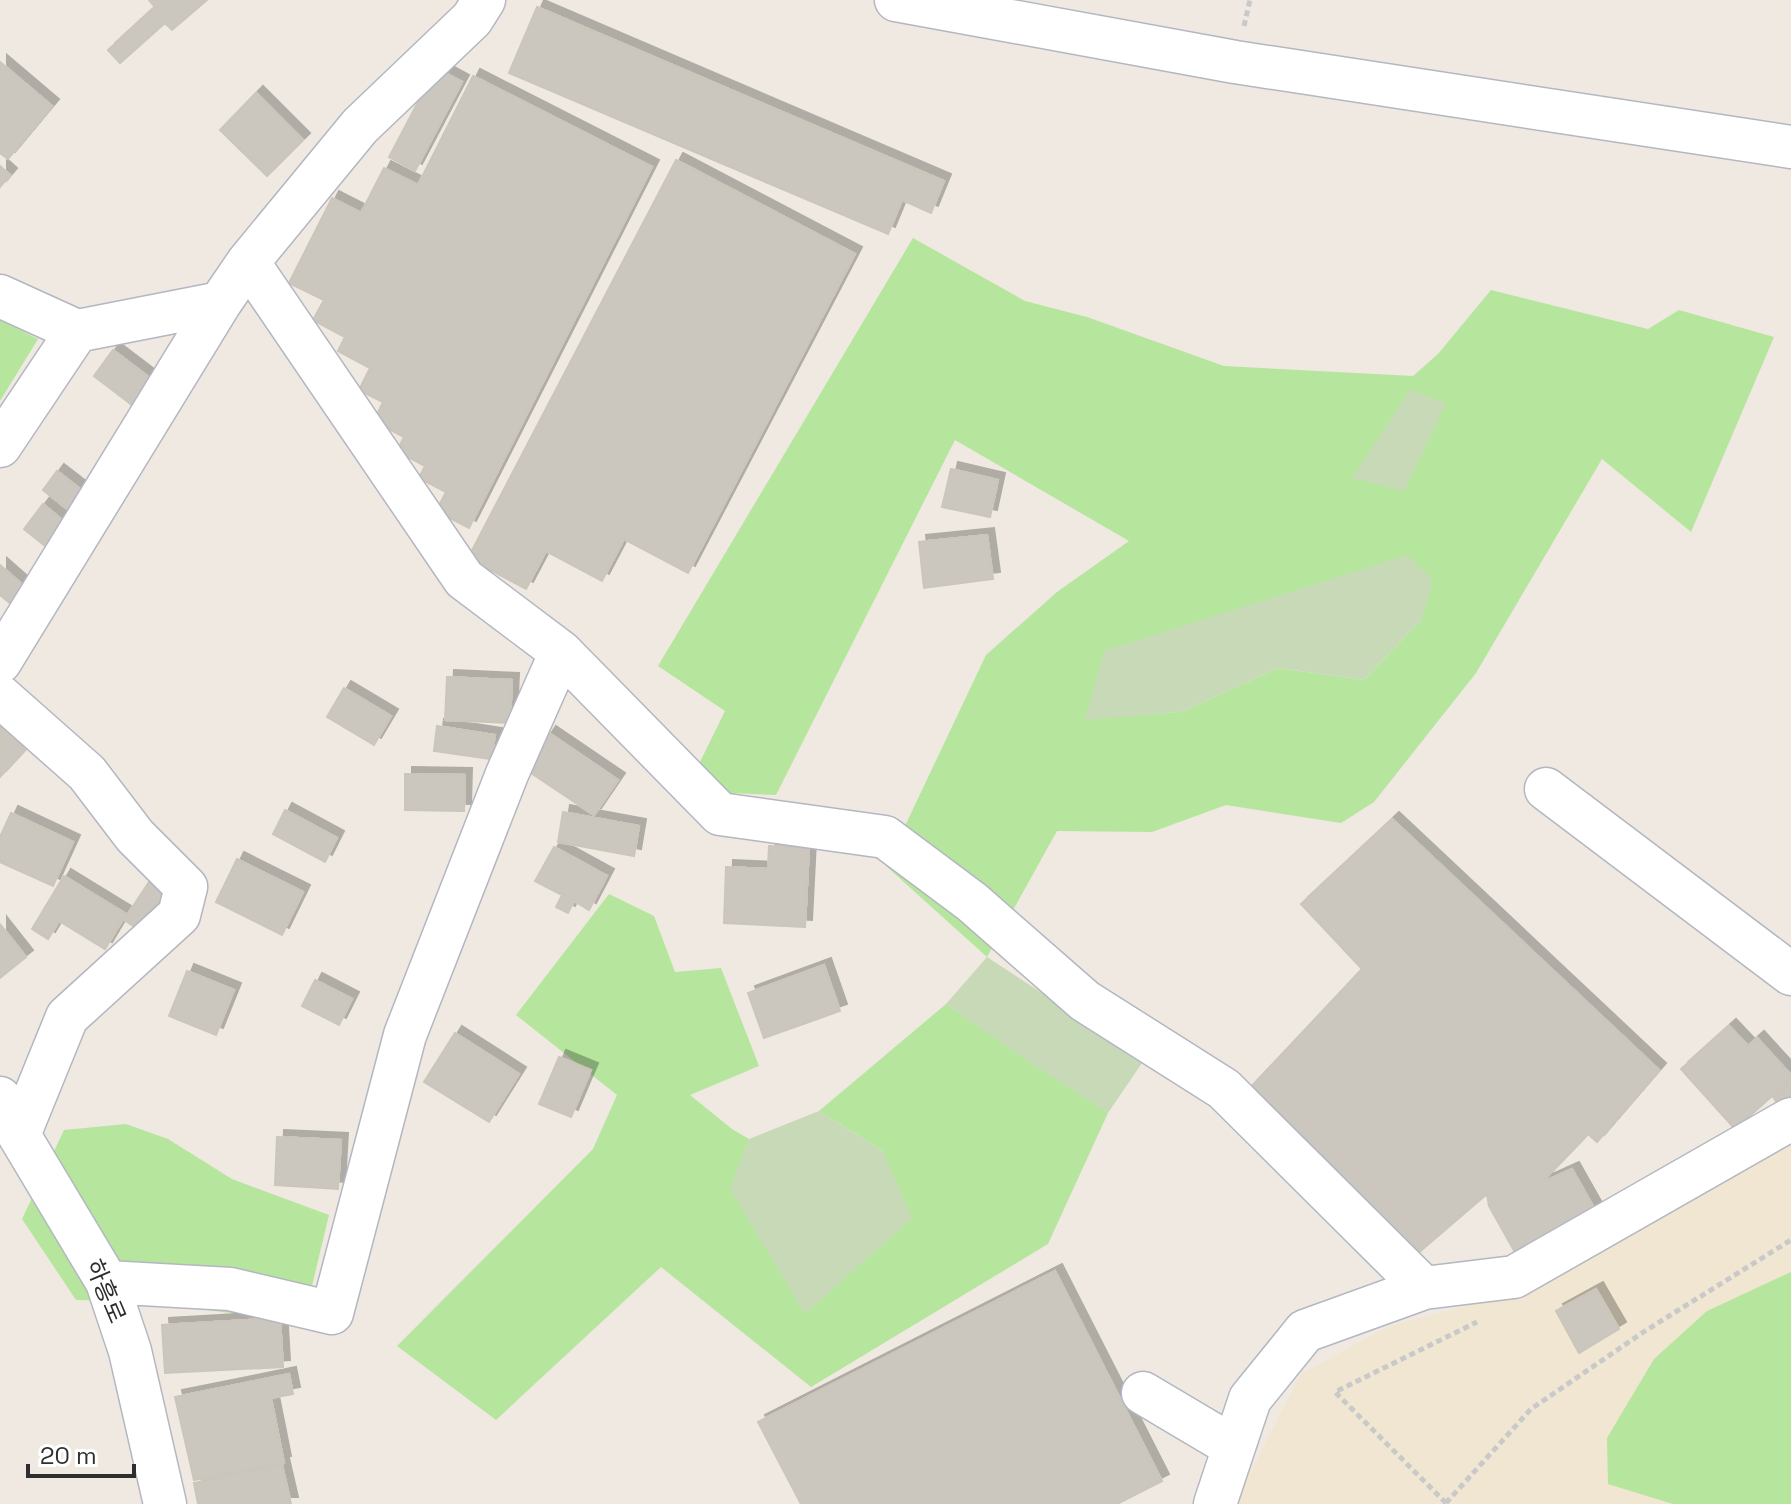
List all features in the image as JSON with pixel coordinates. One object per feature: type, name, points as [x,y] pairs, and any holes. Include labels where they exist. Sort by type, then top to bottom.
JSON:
[{"type":"street","points":[[0,662],[248,262],[360,126],[472,19],[484,0]]},
{"type":"street","points":[[896,0],[1235,62],[1791,147]]},
{"type":"street","points":[[248,262],[464,579],[561,652],[720,814],[885,837],[972,902],[1085,1001],[1224,1089],[1424,1288]]},
{"type":"street","points":[[0,296],[77,331],[220,303]]},
{"type":"street","points":[[0,446],[77,331]]},
{"type":"street","points":[[107,1282],[230,1289],[332,1313],[405,1035],[507,774],[561,652]]},
{"type":"street","points":[[0,696],[87,773],[135,836],[186,887],[179,915],[67,1017],[19,1135]]},
{"type":"street","points":[[1546,789],[1791,974]]},
{"type":"street","name":"하흥로","points":[[0,1098],[107,1282],[130,1351],[165,1504]]},
{"type":"street","points":[[1215,1504],[1250,1399],[1305,1331],[1424,1288],[1514,1277],[1791,1119]]},
{"type":"street","points":[[1143,1393],[1234,1447]]},
{"type":"path","points":[[1446,1504],[1531,1409],[1645,1331],[1791,1240]]},
{"type":"shaded area","points":[[1791,1135],[1791,1504],[1234,1504],[1301,1374],[1390,1326],[1493,1299]]},
{"type":"green space","points":[[913,238],[1025,301],[1087,317],[1224,366],[1413,376],[1438,354],[1491,290],[1648,329],[1679,310],[1774,337],[1691,532],[1602,459],[1476,673],[1374,802],[1341,823],[1226,805],[1152,832],[1057,831],[987,957],[886,866],[986,655],[1057,592],[1129,541],[955,440],[776,795],[730,793],[698,766],[725,711],[658,666]],"holes":[[[1422,619],[1364,680],[1278,668],[1181,712],[1085,719]]]},
{"type":"green space","points":[[0,320],[38,339],[0,401]]},
{"type":"green space","points":[[1410,390],[1446,403],[1404,491],[1352,478]]},
{"type":"green space","points":[[1407,555],[1433,580],[1422,619],[1364,680],[1278,668],[1181,712],[1085,720],[1104,651]]},
{"type":"green space","points":[[609,894],[654,916],[675,972],[721,968],[759,1066],[690,1095],[749,1139],[731,1189],[883,1151],[819,1111],[946,1004],[1108,1113],[1048,1244],[811,1387],[661,1267],[496,1420],[397,1346],[593,1149],[617,1095],[516,1015]]},
{"type":"green space","points":[[987,957],[1144,1060],[1108,1113],[946,1004]]},
{"type":"green space","points":[[819,1111],[883,1151],[912,1218],[805,1314],[730,1189],[749,1139]]},
{"type":"green space","points":[[126,1124],[168,1139],[232,1179],[329,1215],[303,1323],[141,1301],[76,1300],[22,1219],[64,1130]]},
{"type":"green space","points":[[1791,1272],[1791,1504],[1673,1504],[1608,1484],[1607,1438],[1654,1359],[1707,1311]]},
{"type":"building","points":[[149,0],[207,0],[172,30],[165,23],[120,63],[108,50],[155,7]]},
{"type":"building","points":[[537,7],[944,181],[931,213],[902,200],[888,234],[509,73]]},
{"type":"building","points":[[0,62],[52,106],[8,159],[0,153]]},
{"type":"building","points":[[436,68],[462,82],[415,171],[389,157]]},
{"type":"building","points":[[473,76],[652,167],[469,528],[436,511],[446,492],[419,478],[425,466],[397,451],[404,437],[374,421],[383,402],[359,390],[370,368],[338,351],[345,337],[313,320],[324,300],[289,283],[332,198],[361,213],[384,168],[418,185]]},
{"type":"building","points":[[256,93],[303,140],[267,176],[220,130]]},
{"type":"building","points":[[676,160],[855,254],[688,573],[624,539],[602,581],[546,551],[526,589],[468,558]]},
{"type":"building","points":[[0,166],[10,175],[0,187]]},
{"type":"building","points":[[113,350],[155,382],[136,408],[94,376]]},
{"type":"building","points":[[951,469],[998,480],[990,517],[942,507]]},
{"type":"building","points":[[57,471],[84,492],[70,511],[43,490]]},
{"type":"building","points":[[43,504],[68,525],[49,549],[24,529]]},
{"type":"building","points":[[987,535],[993,579],[924,588],[919,542]]},
{"type":"building","points":[[0,565],[24,586],[10,603],[0,595]]},
{"type":"building","points":[[447,677],[512,680],[510,723],[445,720]]},
{"type":"building","points":[[344,688],[391,716],[374,745],[327,717]]},
{"type":"building","points":[[0,708],[35,739],[0,777]]},
{"type":"building","points":[[437,726],[495,735],[491,759],[434,751]]},
{"type":"building","points":[[549,733],[618,780],[594,815],[525,769]]},
{"type":"building","points":[[405,774],[465,775],[464,811],[405,810]]},
{"type":"building","points":[[285,810],[337,838],[325,862],[273,834]]},
{"type":"building","points":[[563,812],[639,826],[634,856],[558,842]]},
{"type":"building","points":[[11,813],[73,842],[53,886],[0,862],[0,837]]},
{"type":"building","points":[[1392,819],[1659,1070],[1597,1142],[1588,1134],[1541,1183],[1572,1169],[1598,1215],[1517,1256],[1489,1206],[1487,1194],[1416,1255],[1249,1089],[1362,969],[1301,904]]},
{"type":"building","points":[[769,846],[809,848],[805,927],[724,923],[726,867],[768,869]]},
{"type":"building","points":[[554,847],[607,876],[589,910],[574,901],[568,913],[556,907],[562,895],[535,881]]},
{"type":"building","points":[[237,859],[303,892],[282,935],[216,902]]},
{"type":"building","points":[[64,876],[126,914],[105,949],[59,921],[48,939],[32,929]]},
{"type":"building","points":[[153,876],[173,890],[144,933],[124,920]]},
{"type":"building","points":[[0,924],[26,957],[0,978]]},
{"type":"building","points":[[824,965],[840,1011],[764,1038],[748,993]]},
{"type":"building","points":[[187,971],[234,990],[216,1035],[169,1016]]},
{"type":"building","points":[[315,980],[352,999],[339,1025],[302,1006]]},
{"type":"building","points":[[1729,1026],[1748,1046],[1757,1038],[1791,1075],[1791,1079],[1735,1129],[1681,1069]]},
{"type":"building","points":[[455,1033],[519,1074],[489,1122],[424,1082]]},
{"type":"building","points":[[559,1057],[591,1070],[571,1117],[539,1104]]},
{"type":"building","points":[[1791,1083],[1791,1103],[1782,1110],[1773,1097]]},
{"type":"building","points":[[277,1137],[341,1140],[338,1189],[275,1185]]},
{"type":"building","points":[[1055,1271],[1162,1481],[1117,1504],[801,1504],[758,1422]]},
{"type":"building","points":[[1596,1289],[1619,1329],[1579,1353],[1556,1311]]},
{"type":"building","points":[[280,1318],[283,1367],[165,1373],[162,1325]]},
{"type":"building","points":[[289,1374],[293,1394],[271,1398],[284,1463],[194,1480],[175,1397]]},
{"type":"building","points":[[282,1465],[291,1504],[198,1504],[194,1483]]}]
